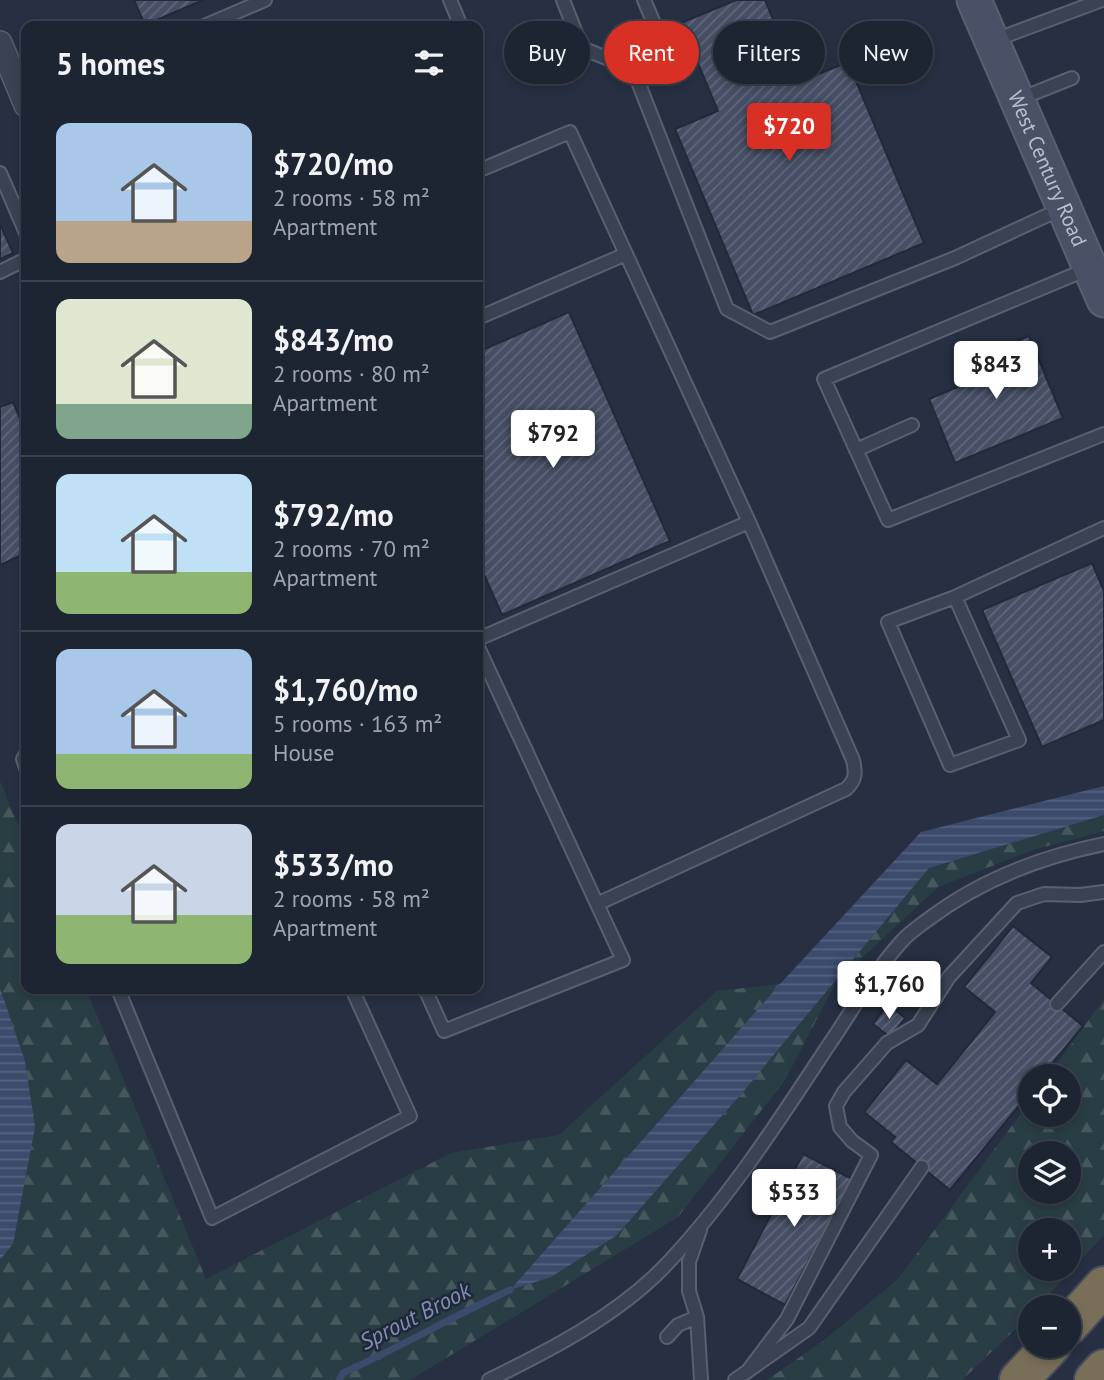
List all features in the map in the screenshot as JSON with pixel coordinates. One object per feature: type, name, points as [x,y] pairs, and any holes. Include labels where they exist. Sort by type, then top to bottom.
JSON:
[{"type":"highway","points":[[1081,1312],[1104,1286]]},
{"type":"highway","points":[[1019,1380],[1040,1358]]},
{"type":"highway","points":[[1094,1380],[1104,1369]]},
{"type":"main road","name":"West Century Road","points":[[974,0],[1104,300]]},
{"type":"street","points":[[0,43],[8,83],[21,99]]},
{"type":"lane","points":[[216,21],[265,0]]},
{"type":"lane","points":[[450,0],[459,21]]},
{"type":"lane","points":[[564,0],[582,48],[604,57]]},
{"type":"lane","points":[[645,0],[653,21]]},
{"type":"lane","points":[[992,41],[1102,0]]},
{"type":"lane","points":[[1017,101],[1072,78]]},
{"type":"lane","points":[[639,84],[727,309],[770,332],[955,258],[1064,207]]},
{"type":"lane","points":[[483,169],[570,132],[749,522],[856,771],[853,782],[846,789],[597,904]]},
{"type":"lane","points":[[0,173],[21,221]]},
{"type":"lane","points":[[483,316],[626,254]]},
{"type":"lane","points":[[0,272],[21,262]]},
{"type":"lane","points":[[1090,268],[824,379],[888,520],[1104,434]]},
{"type":"lane","points":[[856,450],[912,425]]},
{"type":"lane","points":[[483,637],[749,522]]},
{"type":"lane","points":[[955,597],[1018,740],[950,765],[888,622],[955,597],[1104,528]]},
{"type":"lane","points":[[427,994],[444,1031],[623,960],[483,659]]},
{"type":"lane","points":[[489,1380],[579,1333],[622,1303],[661,1270],[704,1221],[767,1137],[859,996],[903,939],[951,902],[1021,867],[1104,844]]},
{"type":"lane","points":[[747,1372],[787,1319],[871,1155],[852,1141],[840,1127],[836,1106],[844,1092],[887,1043],[918,1025],[949,976],[1017,903],[1044,894],[1080,895],[1104,892]]},
{"type":"lane","points":[[1057,1004],[1104,952]]},
{"type":"lane","points":[[120,994],[212,1218],[410,1116],[354,994]]},
{"type":"lane","points":[[735,1380],[809,1328],[922,1167]]},
{"type":"lane","points":[[701,1380],[697,1317],[689,1291],[690,1262],[704,1221]]},
{"type":"lane","points":[[667,1338],[678,1325],[697,1317]]},
{"type":"green space","points":[[0,781],[21,832],[21,994],[88,994],[206,1279],[451,1153],[559,1135],[717,991],[780,984],[511,1289],[551,1277],[616,1236],[743,1092],[929,868],[1104,815],[1104,831],[1033,850],[938,887],[836,982],[785,1080],[678,1217],[410,1380],[0,1380],[0,1260],[13,1244],[25,1061],[0,988]]},
{"type":"green space","points":[[1104,999],[1104,1235],[1081,1260],[1081,1218],[1018,1218],[1018,1281],[1061,1281],[1048,1295],[1018,1295],[1018,1326],[962,1380],[767,1380],[823,1341],[898,1279],[1018,1117],[1018,1127],[1081,1127],[1081,1064],[1057,1064]]},
{"type":"water","name":"Sprout Brook","points":[[1104,786],[1104,815],[929,868],[743,1092],[616,1236],[551,1277],[510,1290],[780,984],[921,832]]},
{"type":"water","points":[[0,988],[25,1061],[35,1127],[13,1244],[0,1260]]},
{"type":"building","points":[[134,0],[203,0],[154,21],[143,21]]},
{"type":"building","points":[[736,0],[765,0],[774,21],[713,21],[713,84],[825,84],[825,71],[839,66],[839,84],[857,84],[924,243],[753,315],[675,129],[718,111],[699,66],[699,21],[686,21]]},
{"type":"building","points":[[0,224],[13,253],[0,259]]},
{"type":"building","points":[[569,312],[670,541],[502,615],[483,572],[483,350]]},
{"type":"building","points":[[1029,336],[1063,418],[955,463],[929,399],[970,382],[962,364]]},
{"type":"building","points":[[13,402],[21,421],[21,555],[0,565],[0,407]]},
{"type":"building","points":[[1092,563],[1104,591],[1104,720],[1042,747],[982,610]]},
{"type":"building","points":[[1013,926],[1052,957],[1031,983],[1083,1026],[1052,1064],[1018,1064],[1018,1107],[950,1190],[891,1142],[895,1137],[864,1112],[906,1060],[937,1084],[995,1012],[964,987]]},
{"type":"building","points":[[888,1004],[905,1018],[890,1037],[873,1024]]},
{"type":"building","points":[[803,1154],[852,1179],[785,1305],[737,1279]]},
{"type":"waterway","name":"Sprout Brook","points":[[339,1380],[343,1373],[510,1290]]}]
